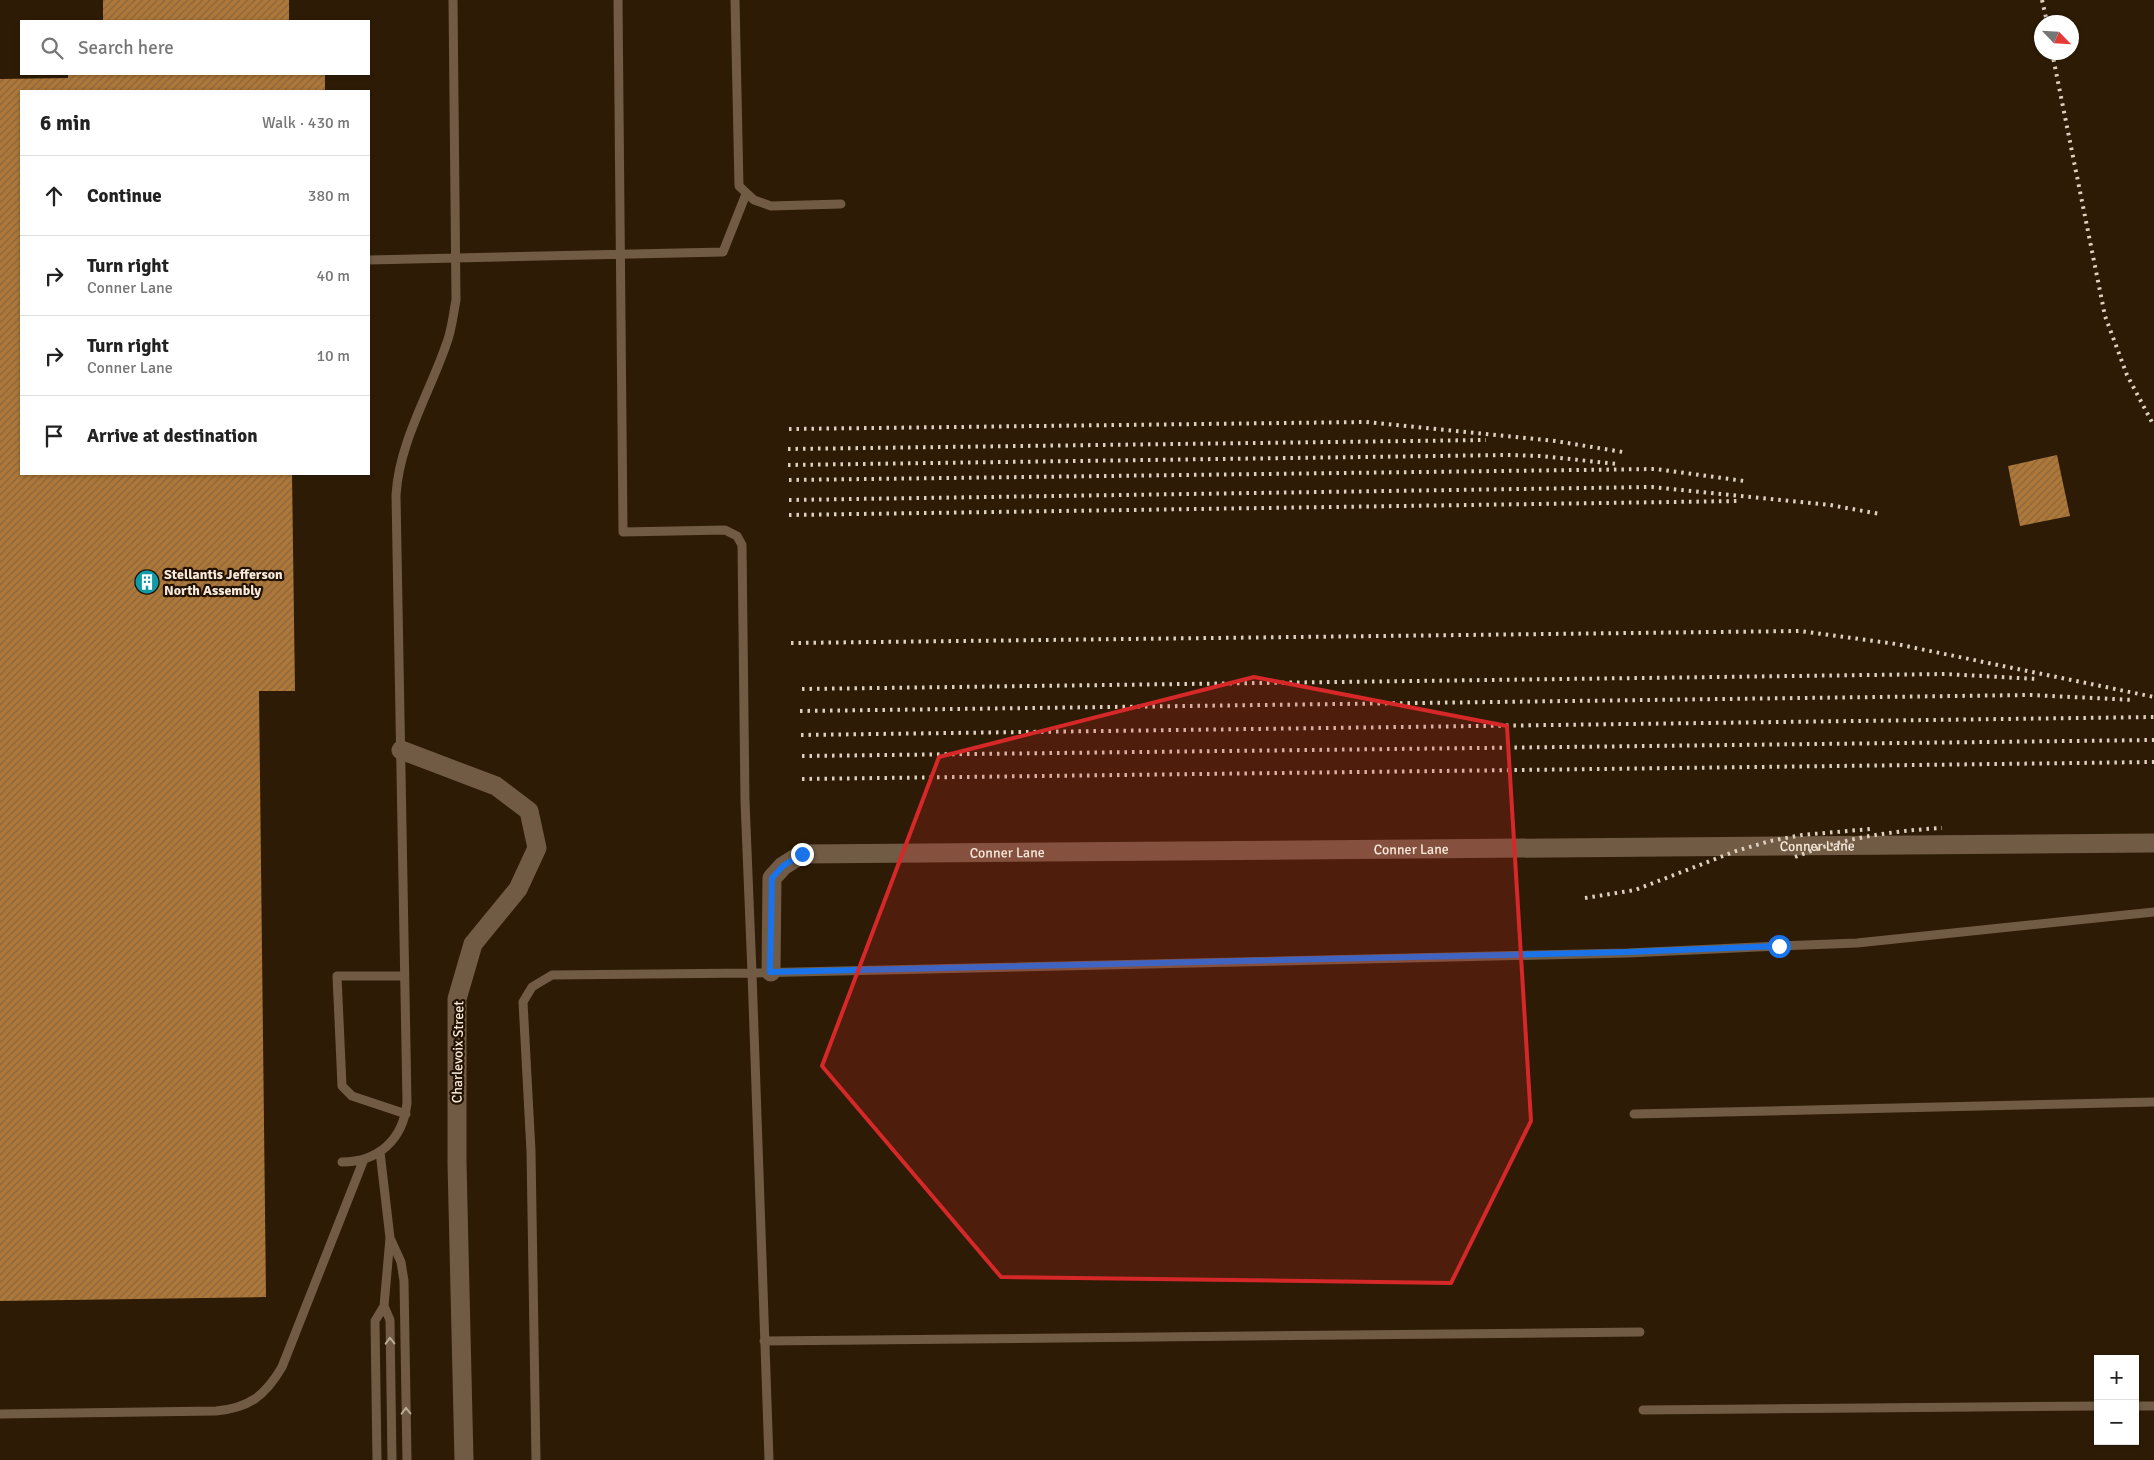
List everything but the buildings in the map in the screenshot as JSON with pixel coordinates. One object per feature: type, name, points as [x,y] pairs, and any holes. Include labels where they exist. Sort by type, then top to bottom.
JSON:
[{"type":"street","name":"Charlevoix Street","points":[[401,750],[496,786],[529,811],[537,848],[518,889],[473,944],[457,998],[457,1163],[464,1460]]},
{"type":"street","name":"Conner Lane","points":[[770,972],[772,878],[783,866],[802,854],[2154,843]]},
{"type":"lane","points":[[342,1162],[364,1159],[380,1152],[398,1133],[406,1114],[397,477],[402,457],[452,327],[457,270],[453,0]]},
{"type":"lane","points":[[618,0],[623,532],[726,530],[737,536],[742,545],[746,801],[769,1460]]},
{"type":"lane","points":[[735,0],[739,186],[754,200],[771,206],[841,204]]},
{"type":"lane","points":[[370,260],[723,252],[746,194]]},
{"type":"lane","points":[[536,1460],[531,1151],[522,1002],[532,987],[552,975],[752,973],[1618,953],[1818,945],[1926,936],[2154,912]]},
{"type":"lane","points":[[404,976],[338,976],[342,1086],[352,1096],[406,1114]]},
{"type":"lane","points":[[1634,1114],[2154,1102]]},
{"type":"lane","points":[[377,1460],[375,1321],[384,1306],[390,1238],[380,1152]]},
{"type":"lane","points":[[0,1414],[216,1411],[235,1409],[254,1401],[272,1384],[282,1367],[364,1159]]},
{"type":"lane","points":[[390,1238],[400,1262],[404,1281],[407,1460]]},
{"type":"lane","points":[[384,1306],[390,1320],[392,1460]]},
{"type":"lane","points":[[764,1341],[1640,1332]]},
{"type":"lane","points":[[1643,1410],[2094,1406]]},
{"type":"lane","points":[[2139,1406],[2154,1406]]},
{"type":"highlighted area","points":[[1254,677],[1507,726],[1531,1121],[1451,1283],[1001,1277],[822,1066],[939,757]]},
{"type":"railway","points":[[2042,0],[2045,15]]},
{"type":"railway","points":[[2054,60],[2105,316],[2127,375],[2154,426]]},
{"type":"railway","points":[[789,429],[1366,422],[1555,441],[1623,452]]},
{"type":"railway","points":[[788,449],[1486,440]]},
{"type":"railway","points":[[788,465],[1507,455],[1540,456],[1618,464]]},
{"type":"railway","points":[[789,480],[1656,469],[1744,481]]},
{"type":"railway","points":[[789,500],[1652,487],[1830,505],[1880,514]]},
{"type":"railway","points":[[789,515],[1739,501]]},
{"type":"railway","points":[[791,643],[1800,631],[1896,644],[2154,697]]},
{"type":"railway","points":[[802,689],[1945,674],[2037,679]]},
{"type":"railway","points":[[800,711],[2031,695],[2134,700]]},
{"type":"railway","points":[[801,735],[2154,717]]},
{"type":"railway","points":[[802,756],[2154,740]]},
{"type":"railway","points":[[802,779],[2154,762]]},
{"type":"railway","points":[[1795,857],[1813,850],[1867,836],[1942,828]]},
{"type":"railway","points":[[1585,898],[1635,890],[1736,851],[1770,841],[1802,835],[1870,829]]},
{"type":"place","name":"Stellantis Jefferson North Assembly","points":[[147,582]]},
{"type":"route","points":[[802,854],[783,866],[772,878],[770,972],[1628,952],[1779,946]]}]
